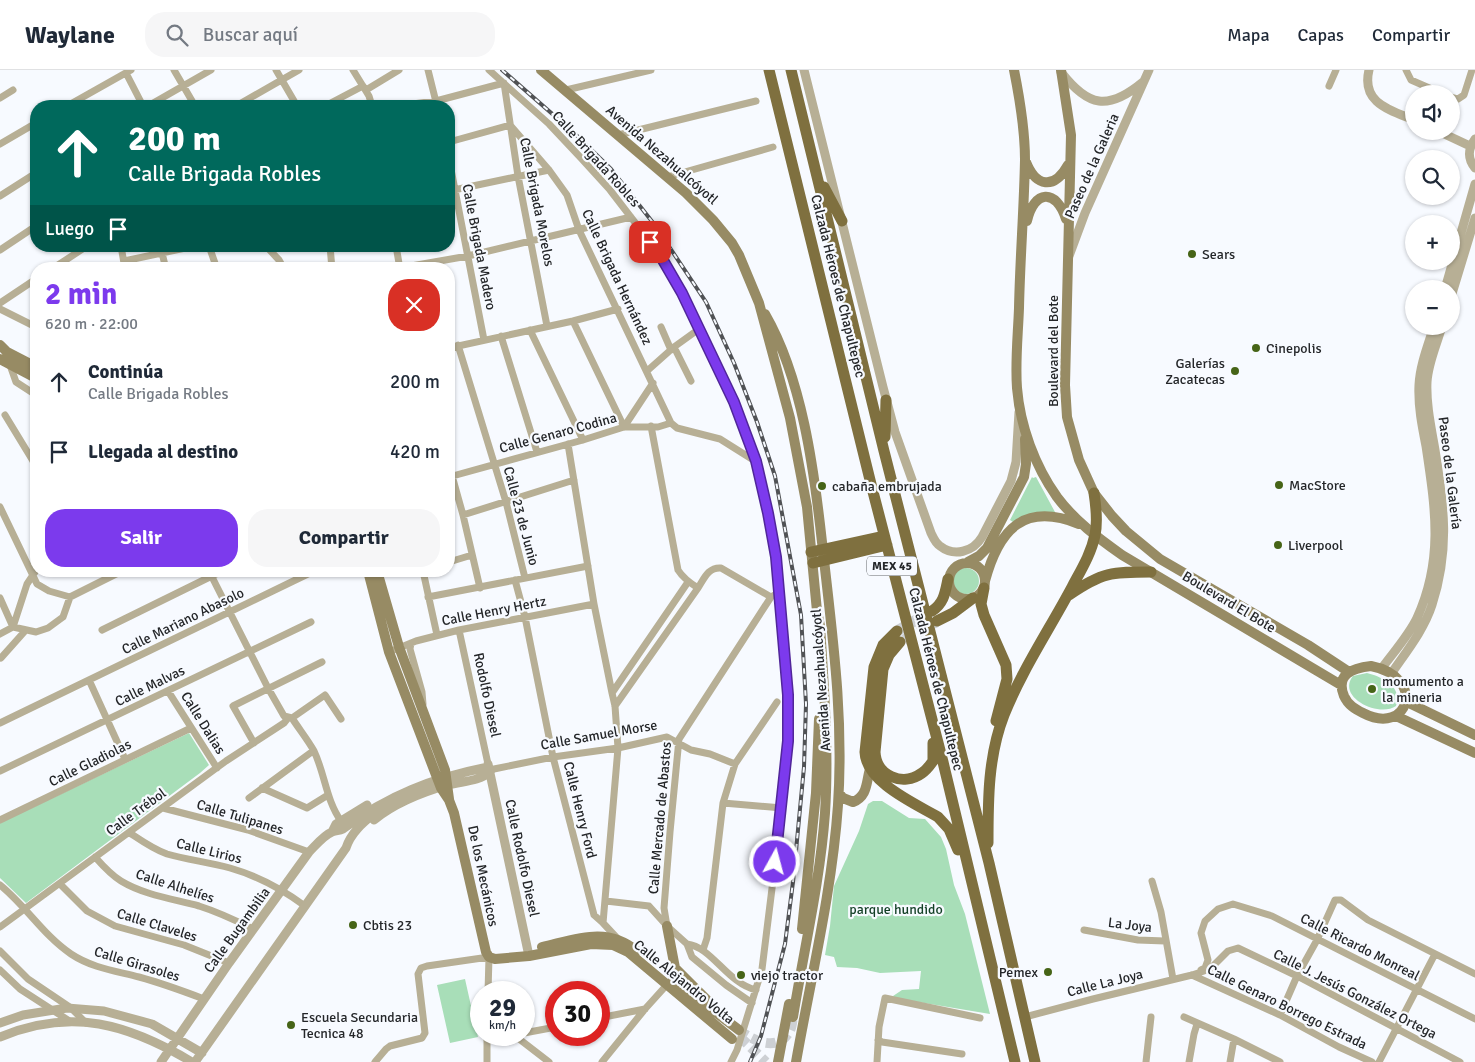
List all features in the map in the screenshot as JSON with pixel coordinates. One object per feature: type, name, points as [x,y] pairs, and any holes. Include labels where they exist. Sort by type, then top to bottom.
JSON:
[{"type":"main road","name":"Avenida Nezahualcóyotl","points":[[541,70],[702,208],[732,243],[745,267],[759,303],[773,326],[801,409],[811,462],[818,556],[815,590],[820,626],[826,742],[825,811],[813,902],[793,1017]]},
{"type":"main road","name":"Calzada Héroes de Chapultepec","points":[[769,70],[974,889],[1015,1062]]},
{"type":"main road","name":"Calzada Héroes de Chapultepec","points":[[791,70],[884,452],[989,863],[1035,1062]]},
{"type":"main road","points":[[1014,70],[1023,122],[1025,158],[1017,368],[1019,404],[1033,451],[1044,476],[1058,498],[1086,528]]},
{"type":"main road","name":"Boulevard del Bote","points":[[1061,71],[1071,135],[1067,264],[1066,409],[1079,460],[1094,493],[1126,532],[1160,559],[1308,645],[1350,672]]},
{"type":"main road","points":[[1025,158],[1032,175],[1037,180],[1046,182],[1056,180],[1062,175],[1069,163]]},
{"type":"main road","points":[[815,168],[842,221]]},
{"type":"main road","points":[[1021,244],[1030,208],[1041,198],[1052,197],[1059,203],[1068,224]]},
{"type":"main road","points":[[0,345],[7,352],[30,364]]},
{"type":"main road","points":[[0,359],[30,375]]},
{"type":"main road","points":[[884,452],[886,400]]},
{"type":"main road","points":[[967,562],[980,568],[984,585],[977,596],[953,613],[934,616],[945,594],[950,573],[954,567],[979,556],[987,548],[1024,477],[1026,464],[1024,424]]},
{"type":"main road","points":[[992,760],[1004,716],[1027,665],[1066,598],[1090,551],[1096,533],[1094,493]]},
{"type":"main road","points":[[989,863],[988,810],[996,719],[1007,679],[1004,656],[981,604],[990,563],[1011,529],[1020,522],[1033,517],[1047,516],[1069,521],[1086,528]]},
{"type":"main road","name":"Boulevard El Bote","points":[[1086,528],[1103,542],[1151,572],[1341,684]]},
{"type":"main road","points":[[818,556],[886,540]]},
{"type":"main road","name":"Avenida Nezahualcóyotl","points":[[796,1062],[832,867],[838,793],[839,708],[828,588],[818,556]]},
{"type":"main road","points":[[1066,598],[1088,582],[1099,577],[1123,572],[1151,572]]},
{"type":"main road","points":[[370,577],[389,652],[440,771]]},
{"type":"main road","points":[[379,577],[399,647],[422,710],[440,771]]},
{"type":"main road","points":[[948,579],[949,586],[955,596],[967,599],[973,598]]},
{"type":"main road","points":[[815,590],[828,588]]},
{"type":"main road","name":"Avenida Nezahualcóyotl","points":[[778,1062],[799,948],[809,876],[816,793],[819,722],[814,626],[817,611]]},
{"type":"main road","points":[[933,727],[933,761],[923,773],[899,780],[886,776],[879,767],[875,755],[881,687],[883,669],[899,636],[883,646],[874,667],[865,752],[866,760],[880,782],[944,822],[953,837],[974,889]]},
{"type":"main road","points":[[1364,666],[1387,671],[1400,681],[1404,689],[1407,702],[1404,710],[1396,716],[1381,719],[1369,716],[1353,708],[1346,700],[1341,684],[1344,676],[1358,667],[1364,666]]},
{"type":"main road","points":[[1407,702],[1475,735]]},
{"type":"main road","points":[[1396,716],[1475,753]]},
{"type":"main road","points":[[838,793],[843,798],[853,802],[860,798],[867,787],[870,769]]},
{"type":"main road","name":"De los Mecánicos","points":[[440,771],[460,832],[486,952],[489,957]]},
{"type":"main road","points":[[666,926],[675,968],[679,974],[703,994],[733,1030]]},
{"type":"main road","name":"Calle Alejandro Volta","points":[[489,957],[495,959],[600,943],[617,943],[634,948],[733,1030]]},
{"type":"main road","name":"Calle Alejandro Volta","points":[[617,943],[733,1030]]},
{"type":"main road","points":[[782,1044],[784,1050],[790,1052],[799,1044]]},
{"type":"street","points":[[174,70],[192,100]]},
{"type":"street","points":[[158,100],[211,70]]},
{"type":"street","points":[[276,70],[293,100]]},
{"type":"street","points":[[247,100],[299,70]]},
{"type":"street","points":[[353,70],[369,100]]},
{"type":"street","points":[[339,100],[399,70]]},
{"type":"street","points":[[428,70],[435,100]]},
{"type":"street","name":"Calle Brigada Robles","points":[[488,70],[549,124],[581,158],[631,217],[660,255],[682,293],[734,402],[756,461],[776,557],[785,655],[789,728],[782,808],[762,969],[738,1050],[730,1062]]},
{"type":"street","points":[[566,90],[652,70]]},
{"type":"street","points":[[804,70],[895,432],[931,533],[938,545],[957,553],[967,562]]},
{"type":"street","points":[[1061,71],[1078,92],[1101,102],[1123,96],[1145,80],[1149,70]]},
{"type":"street","points":[[1329,86],[1336,70]]},
{"type":"street","points":[[1369,70],[1367,81],[1375,100],[1381,105],[1405,116]]},
{"type":"street","points":[[1406,70],[1411,80],[1422,85]]},
{"type":"street","points":[[1460,98],[1464,95],[1472,70]]},
{"type":"street","points":[[78,100],[128,72],[141,100]]},
{"type":"street","name":"Paseo de la Galeria","points":[[1067,264],[1085,213],[1145,80]]},
{"type":"street","points":[[449,100],[504,83]]},
{"type":"street","name":"Calle Brigada Morelos","points":[[504,83],[518,176],[547,326]]},
{"type":"street","points":[[0,98],[13,90]]},
{"type":"street","points":[[618,135],[756,101]]},
{"type":"street","points":[[455,140],[510,125]]},
{"type":"street","name":"Calle Brigada Hernández","points":[[510,125],[550,170],[567,195],[579,230],[671,423]]},
{"type":"street","points":[[0,144],[30,126]]},
{"type":"street","points":[[1460,138],[1473,142],[1469,157],[1475,168]]},
{"type":"street","points":[[667,177],[773,147]]},
{"type":"street","points":[[455,189],[550,170]]},
{"type":"street","points":[[0,196],[30,177]]},
{"type":"street","points":[[1448,280],[1475,184]]},
{"type":"street","name":"Calle Brigada Madero","points":[[455,202],[468,256],[484,340]]},
{"type":"street","points":[[433,262],[468,256],[631,217]]},
{"type":"street","points":[[1456,280],[1475,218]]},
{"type":"street","points":[[0,250],[30,230]]},
{"type":"street","points":[[63,262],[78,252]]},
{"type":"street","points":[[134,262],[167,252]]},
{"type":"street","points":[[271,252],[279,262]]},
{"type":"street","points":[[162,253],[164,262]]},
{"type":"street","points":[[0,303],[30,283]]},
{"type":"street","points":[[0,309],[30,325]]},
{"type":"street","points":[[455,346],[573,321],[618,309]]},
{"type":"street","points":[[573,321],[624,427]]},
{"type":"street","points":[[660,327],[691,381]]},
{"type":"street","points":[[647,371],[699,329]]},
{"type":"street","points":[[530,330],[582,440]]},
{"type":"street","name":"Paseo de la Galería","points":[[1387,671],[1416,619],[1432,573],[1436,527],[1435,508],[1419,404],[1419,384],[1431,335]]},
{"type":"street","name":"Paseo de la Galería","points":[[1387,671],[1420,629],[1432,607],[1442,560],[1445,532],[1444,510],[1427,399],[1427,380],[1440,335]]},
{"type":"street","points":[[501,336],[537,452]]},
{"type":"street","name":"Calle 23 de Junio","points":[[458,345],[506,502],[525,578]]},
{"type":"street","points":[[10,365],[16,382],[30,391]]},
{"type":"street","points":[[624,427],[653,383]]},
{"type":"street","points":[[957,553],[976,546],[1012,481],[1016,462],[1019,404]]},
{"type":"street","points":[[5,415],[30,457]]},
{"type":"street","points":[[671,423],[677,428],[720,439],[756,461]]},
{"type":"street","name":"Calle Genaro Codina","points":[[455,475],[624,427],[658,427],[671,423]]},
{"type":"street","points":[[650,426],[678,570],[688,582],[698,588]]},
{"type":"street","points":[[568,444],[594,604],[615,706],[618,748],[603,923]]},
{"type":"street","points":[[463,515],[574,480]]},
{"type":"street","points":[[455,491],[463,515],[480,588]]},
{"type":"street","points":[[0,507],[30,570]]},
{"type":"street","points":[[455,560],[472,556]]},
{"type":"street","points":[[428,597],[588,566]]},
{"type":"street","points":[[615,706],[709,571],[719,568],[730,572],[771,597]]},
{"type":"street","points":[[0,634],[13,627],[20,603],[32,577],[37,584],[49,591],[70,597],[110,577]]},
{"type":"street","points":[[102,630],[205,577]]},
{"type":"street","points":[[0,1038],[42,1024],[86,1023],[118,1027],[140,1035],[194,1062],[346,848],[364,829],[379,816],[424,793],[444,786],[483,777],[486,769],[477,763],[440,771],[379,798],[344,823],[328,795],[314,751],[290,718],[284,716],[213,577]]},
{"type":"street","name":"Calle Mariano Abasolo","points":[[0,722],[302,577]]},
{"type":"street","points":[[424,577],[437,635]]},
{"type":"street","name":"Calle Henry Ford","points":[[515,580],[525,617],[553,756],[594,915],[603,923],[617,943]]},
{"type":"street","points":[[612,693],[688,582]]},
{"type":"street","name":"Calle Mercado de Abastos","points":[[666,926],[664,908],[679,742],[682,733],[771,597],[778,593]]},
{"type":"street","points":[[0,598],[13,627],[36,632],[48,628],[63,617],[70,597]]},
{"type":"street","name":"Calle Henry Hertz","points":[[389,652],[437,635],[594,604]]},
{"type":"street","name":"Calle Malvas","points":[[0,771],[311,622]]},
{"type":"street","name":"Rodolfo Diesel","points":[[459,630],[486,769]]},
{"type":"street","points":[[1,658],[25,631]]},
{"type":"street","points":[[411,643],[410,649],[422,692],[422,710]]},
{"type":"street","points":[[254,743],[233,706],[322,662]]},
{"type":"street","points":[[89,680],[125,760]]},
{"type":"street","name":"Calle Dalias","points":[[168,691],[217,768]]},
{"type":"street","name":"Calle Trébol","points":[[0,927],[217,768],[325,695],[340,719]]},
{"type":"street","points":[[703,950],[707,938],[723,803],[734,764],[777,702]]},
{"type":"street","name":"Calle Gladiolas","points":[[0,820],[191,728]]},
{"type":"street","name":"Calle Samuel Morse","points":[[346,848],[348,839],[376,812],[407,794],[446,779],[486,769],[553,756],[618,748],[667,737],[691,750],[710,754],[734,764]]},
{"type":"street","points":[[249,798],[314,751]]},
{"type":"street","name":"Calle Samuel Morse","points":[[344,823],[416,786],[459,772],[486,769]]},
{"type":"street","name":"Calle Rodolfo Diesel","points":[[486,769],[528,953]]},
{"type":"street","points":[[419,780],[424,793]]},
{"type":"street","points":[[262,788],[307,808],[328,795]]},
{"type":"street","points":[[723,803],[782,808]]},
{"type":"street","name":"Calle Tulipanes","points":[[163,808],[248,830],[309,852]]},
{"type":"street","name":"Calle Bugambilia","points":[[161,1062],[309,852],[332,832],[340,831],[344,823]]},
{"type":"street","name":"Calle Lirios","points":[[130,833],[147,845],[166,854],[231,868],[283,890],[305,906]]},
{"type":"street","name":"Calle Alhelíes","points":[[95,857],[121,882],[138,889],[202,907],[229,917],[253,930]]},
{"type":"street","points":[[1152,881],[1161,912],[1165,941]]},
{"type":"street","name":"Calle Claveles","points":[[60,884],[87,911],[115,926],[184,945],[229,963]]},
{"type":"street","name":"Calle Girasoles","points":[[0,886],[54,941],[78,958],[99,968],[163,984],[204,1000]]},
{"type":"street","points":[[1280,1015],[1335,900],[1341,900],[1368,920],[1475,974]]},
{"type":"street","points":[[606,901],[649,906],[666,926],[687,944],[692,957],[726,985],[752,1003]]},
{"type":"street","name":"Calle Ricardo Monreal","points":[[1192,975],[1205,968],[1208,960],[1201,933],[1205,921],[1218,909],[1233,904],[1272,916],[1475,1018]]},
{"type":"street","name":"La Joya","points":[[1084,930],[1138,940],[1165,941],[1173,979]]},
{"type":"street","points":[[687,944],[694,944],[703,950],[731,977],[747,988],[756,990]]},
{"type":"street","name":"Calle La Joya","points":[[1025,1017],[1192,975],[1210,969],[1228,951],[1238,948]]},
{"type":"street","name":"Calle J. Jesús González Ortega","points":[[1238,948],[1297,976],[1460,1062]]},
{"type":"street","points":[[0,951],[28,979],[71,1008],[86,1023]]},
{"type":"street","points":[[1380,1062],[1435,954]]},
{"type":"street","points":[[488,981],[489,957]]},
{"type":"street","name":"Calle Alejandro Volta","points":[[375,1062],[390,1046],[422,1038],[424,1033],[418,974],[421,968],[489,957]]},
{"type":"street","points":[[646,966],[655,981],[738,1050]]},
{"type":"street","points":[[0,970],[20,989],[71,1022]]},
{"type":"street","name":"Calle Genaro Borrego Estrada","points":[[1192,975],[1280,1015],[1338,1047],[1372,1062]]},
{"type":"street","points":[[602,1062],[664,988]]},
{"type":"street","points":[[877,1062],[878,1040],[885,998],[980,1018]]},
{"type":"street","points":[[0,1023],[23,1015],[71,1008],[104,1011],[152,1024],[202,1053]]},
{"type":"street","points":[[610,1016],[645,1009]]},
{"type":"street","points":[[1184,1017],[1280,1062]]},
{"type":"street","points":[[1146,1062],[1151,1018]]},
{"type":"street","points":[[1189,1062],[1197,1024]]},
{"type":"street","points":[[1230,1062],[1234,1039]]},
{"type":"street","points":[[878,1040],[962,1054]]},
{"type":"street","points":[[487,1046],[487,1062]]},
{"type":"street","points":[[528,1046],[549,1062]]},
{"type":"green space","points":[[1032,477],[1036,477],[1055,512],[1030,514],[1013,522],[1010,520]]},
{"type":"green space","points":[[966,568],[975,572],[979,581],[975,590],[966,594],[957,590],[953,581],[957,572]]},
{"type":"green space","points":[[1367,673],[1385,680],[1394,688],[1397,693],[1396,706],[1389,709],[1380,709],[1370,707],[1355,698],[1350,691],[1349,684],[1353,676]]},
{"type":"green space","points":[[189,733],[209,765],[200,773],[26,903],[0,878],[0,823]]},
{"type":"green space","name":"parque hundido","points":[[873,801],[882,801],[909,818],[925,819],[941,837],[946,849],[954,885],[965,914],[990,1014],[894,998],[893,996],[902,990],[919,989],[921,971],[880,973],[857,968],[837,967],[834,957],[825,955],[834,886],[859,831],[868,804]]},
{"type":"green space","points":[[465,979],[470,1001],[470,1039],[450,1043],[437,985]]},
{"type":"tunnel","points":[[897,631],[932,611]]},
{"type":"tunnel","points":[[904,640],[936,622]]},
{"type":"tunnel","points":[[739,1030],[757,1041],[764,1043],[778,1042],[790,1030],[793,1017]]},
{"type":"tunnel","points":[[740,1037],[766,1062]]},
{"type":"railway","points":[[502,70],[573,132],[611,169],[654,224],[706,302],[734,363],[775,476],[801,615],[806,704],[804,767],[785,944],[761,1036],[750,1062]]},
{"type":"place","name":"Sears","points":[[1192,254]]},
{"type":"place","name":"Cinepolis","points":[[1256,348]]},
{"type":"place","name":"Galerías Zacatecas","points":[[1235,371]]},
{"type":"place","name":"MacStore","points":[[1279,485]]},
{"type":"place","name":"cabaña embrujada","points":[[822,486]]},
{"type":"place","name":"Liverpool","points":[[1278,545]]},
{"type":"place","name":"monumento a la mineria","points":[[1372,689]]},
{"type":"place","name":"Cbtis 23","points":[[353,925]]},
{"type":"place","name":"Pemex","points":[[1048,972]]},
{"type":"place","name":"viejo tractor","points":[[741,975]]},
{"type":"place","name":"Escuela Secundaria Tecnica 48","points":[[291,1025]]},
{"type":"route","points":[[650,242],[660,255],[682,293],[734,402],[756,461],[768,513],[776,557],[785,655],[789,728],[775,862]]}]
